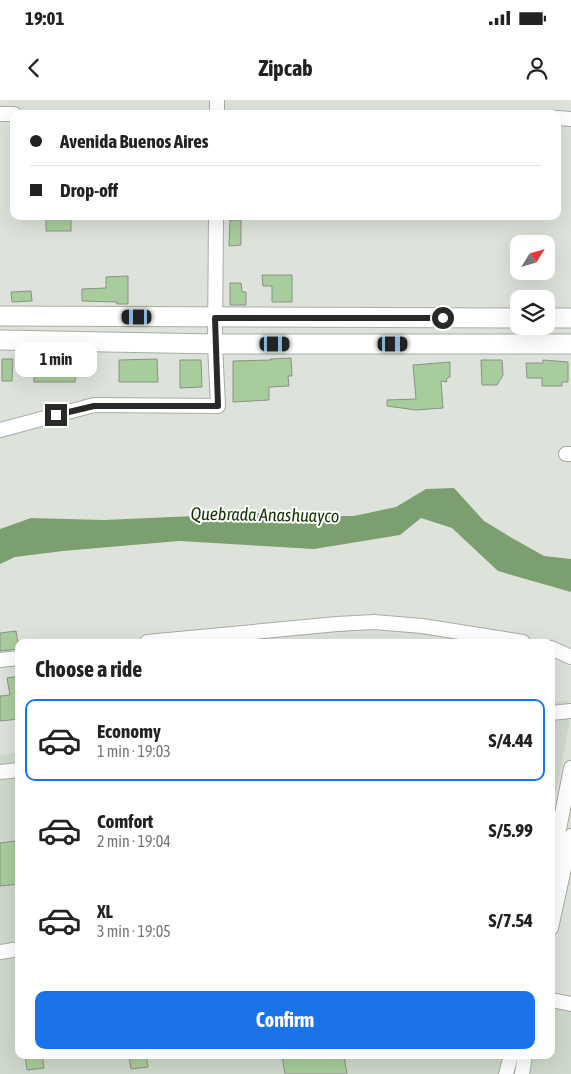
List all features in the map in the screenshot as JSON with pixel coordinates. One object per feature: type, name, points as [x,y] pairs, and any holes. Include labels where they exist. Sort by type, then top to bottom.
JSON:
[{"type":"street","points":[[0,430],[94,406],[218,406],[215,344],[216,220]]},
{"type":"street","points":[[0,316],[510,318]]},
{"type":"street","points":[[555,318],[571,318]]},
{"type":"street","points":[[0,340],[215,344],[571,344]]},
{"type":"street","points":[[179,639],[374,622],[422,626],[504,639]]},
{"type":"street","points":[[555,650],[571,658]]},
{"type":"street","points":[[0,660],[15,658]]},
{"type":"street","points":[[555,712],[571,710]]},
{"type":"street","points":[[555,870],[571,768]]},
{"type":"street","points":[[0,772],[15,770]]},
{"type":"street","points":[[555,870],[571,836]]},
{"type":"street","points":[[0,952],[15,950]]},
{"type":"street","points":[[555,1001],[571,1004]]},
{"type":"street","points":[[506,1074],[509,1059]]},
{"type":"street","points":[[522,1074],[524,1059]]},
{"type":"shaded area","points":[[569,700],[569,725],[555,796],[555,702]]},
{"type":"shaded area","points":[[15,753],[15,1059],[555,1059],[555,992],[571,997],[571,1074],[0,1074],[0,755]]},
{"type":"water","name":"Quebrada Anashuayco","points":[[454,488],[484,521],[512,538],[544,556],[571,559],[571,592],[498,571],[452,528],[421,518],[400,535],[314,549],[179,541],[15,557],[0,564],[0,529],[31,518],[104,520],[260,513],[354,516],[396,507],[426,489]]},
{"type":"building","points":[[46,220],[71,220],[71,231],[46,231]]},
{"type":"building","points":[[230,220],[241,220],[241,245],[229,246]]},
{"type":"building","points":[[262,275],[292,275],[292,302],[272,302],[272,286],[263,286]]},
{"type":"building","points":[[128,276],[128,304],[82,301],[82,289],[106,288],[106,277]]},
{"type":"building","points":[[230,283],[241,283],[242,292],[246,292],[246,305],[230,305]]},
{"type":"building","points":[[31,291],[32,301],[12,302],[11,292]]},
{"type":"building","points":[[291,358],[292,376],[288,376],[289,386],[269,387],[269,400],[233,402],[233,361]]},
{"type":"building","points":[[2,359],[13,359],[12,381],[2,381]]},
{"type":"building","points":[[34,359],[76,360],[75,382],[34,382]]},
{"type":"building","points":[[157,359],[158,382],[119,382],[119,360]]},
{"type":"building","points":[[180,360],[201,360],[202,387],[180,388]]},
{"type":"building","points":[[481,360],[502,360],[503,375],[497,385],[482,385]]},
{"type":"building","points":[[543,360],[568,362],[568,382],[562,382],[562,386],[542,386],[542,378],[527,378],[526,363],[543,363]]},
{"type":"building","points":[[450,362],[450,377],[446,379],[447,382],[441,381],[443,408],[416,410],[387,406],[387,400],[416,399],[413,365]]},
{"type":"building","points":[[16,631],[17,639],[15,639],[15,649],[0,651],[0,633]]},
{"type":"building","points":[[15,677],[15,719],[0,721],[0,696],[10,695],[7,678]]},
{"type":"building","points":[[15,841],[15,884],[0,886],[0,843]]},
{"type":"building","points":[[26,1059],[43,1059],[44,1068],[27,1070]]},
{"type":"building","points":[[130,1059],[147,1059],[148,1067],[131,1069]]},
{"type":"building","points":[[283,1059],[345,1059],[347,1074],[285,1074]]},
{"type":"route","points":[[56,415],[94,406],[218,406],[215,318],[443,318]]}]
